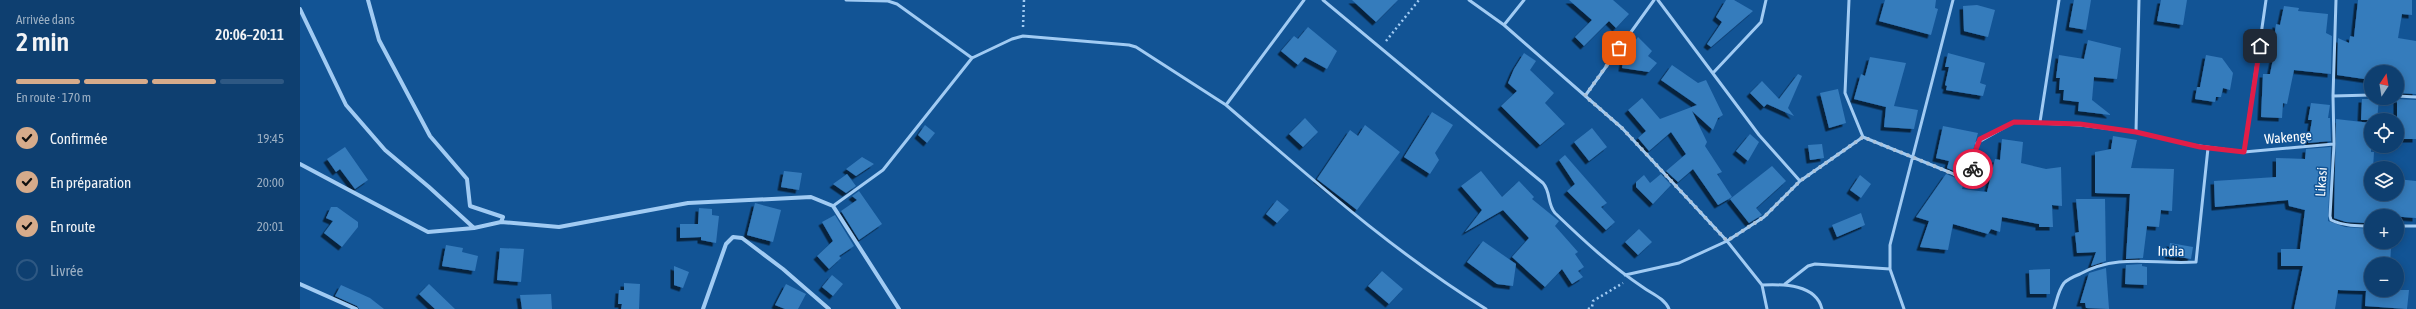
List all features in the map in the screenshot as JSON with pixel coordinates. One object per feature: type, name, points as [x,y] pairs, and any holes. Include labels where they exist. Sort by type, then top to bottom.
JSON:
[{"type":"street","points":[[368,0],[379,40],[430,136],[467,179],[470,206],[503,217],[501,222]]},
{"type":"street","points":[[300,9],[346,105],[385,150],[474,228]]},
{"type":"street","points":[[300,164],[428,232],[474,228],[501,222],[559,227],[688,203],[802,196],[811,197],[833,206],[899,309]]},
{"type":"street","points":[[703,309],[726,244],[733,237],[742,238],[748,242],[783,269],[829,309]]},
{"type":"street","points":[[300,284],[356,309]]},
{"type":"lane","points":[[846,0],[888,1],[897,4],[972,58]]},
{"type":"lane","points":[[1226,105],[1304,0]]},
{"type":"lane","points":[[1323,0],[1381,47],[1545,186],[1552,210],[1592,249],[1630,279],[1663,301],[1670,309]]},
{"type":"lane","points":[[1469,0],[1504,25],[1622,128],[1727,241],[1762,285],[1767,309]]},
{"type":"lane","points":[[1504,25],[1524,0]]},
{"type":"lane","points":[[1585,96],[1654,0]]},
{"type":"lane","points":[[1658,0],[1759,135],[1800,181]]},
{"type":"lane","points":[[1713,73],[1761,22],[1766,0]]},
{"type":"lane","points":[[1849,0],[1846,93],[1863,137],[1914,156]]},
{"type":"lane","points":[[1904,309],[1890,269],[1890,244],[1914,156],[1953,0]]},
{"type":"lane","points":[[2040,122],[2059,0]]},
{"type":"lane","points":[[2136,132],[2139,0]]},
{"type":"lane","name":"Wakenge","points":[[2244,152],[2266,0]]},
{"type":"lane","name":"Likasi","points":[[2336,0],[2333,96],[2334,144],[2331,220],[2352,226],[2364,226]]},
{"type":"lane","points":[[833,206],[882,170],[972,58],[1012,39],[1023,36],[1136,47],[1226,105],[1363,223],[1438,280],[1486,309]]},
{"type":"lane","points":[[2333,96],[2364,95]]},
{"type":"lane","points":[[2404,96],[2416,97]]},
{"type":"lane","name":"Wakenge","points":[[1914,156],[1970,178],[1972,176],[1977,143],[1980,139],[2010,123],[2040,122],[2080,124],[2136,132],[2208,148],[2244,152],[2334,144]]},
{"type":"lane","points":[[1625,275],[1679,263],[1727,241],[1764,217],[1800,181],[1863,137]]},
{"type":"lane","name":"India","points":[[2054,309],[2058,295],[2065,282],[2102,264],[2126,260],[2177,263],[2196,262],[2208,148]]},
{"type":"lane","points":[[2404,226],[2416,226]]},
{"type":"lane","points":[[1785,284],[1808,266],[1816,264],[1890,269]]},
{"type":"lane","points":[[1762,285],[1785,284],[1813,294],[1818,298],[1822,309]]},
{"type":"path","points":[[1023,36],[1024,0]]},
{"type":"path","points":[[1381,47],[1419,0]]},
{"type":"path","points":[[1588,309],[1592,307],[1593,301],[1606,291],[1630,279]]},
{"type":"building","points":[[1352,0],[1398,0],[1376,22]]},
{"type":"building","points":[[1569,0],[1613,0],[1629,14],[1616,28],[1609,21],[1584,46],[1575,37],[1592,20]]},
{"type":"building","points":[[1726,0],[1734,0],[1753,11],[1711,47],[1707,44],[1722,22],[1716,17]]},
{"type":"building","points":[[1885,0],[1936,0],[1935,8],[1938,9],[1931,35],[1879,21]]},
{"type":"building","points":[[2074,0],[2091,0],[2086,30],[2069,27]]},
{"type":"building","points":[[2161,0],[2187,0],[2183,25],[2157,21]]},
{"type":"building","points":[[2358,0],[2412,0],[2412,15],[2402,14],[2398,38],[2416,41],[2416,94],[2404,93],[2404,65],[2364,65],[2364,79],[2337,75],[2338,38],[2349,43],[2350,36],[2354,37]]},
{"type":"building","points":[[1977,5],[1995,10],[1988,37],[1964,31],[1963,6]]},
{"type":"building","points":[[2284,6],[2299,8],[2298,11],[2328,14],[2326,33],[2332,36],[2331,74],[2294,70],[2287,104],[2283,103],[2282,118],[2261,117],[2263,74],[2270,74],[2277,39],[2274,39],[2276,24],[2280,25]]},
{"type":"building","points":[[1308,27],[1337,51],[1327,69],[1305,57],[1298,65],[1281,51],[1294,36],[1298,39]]},
{"type":"building","points":[[1638,37],[1652,51],[1648,56],[1657,63],[1649,72],[1622,68],[1624,55]]},
{"type":"building","points":[[2088,40],[2121,48],[2117,79],[2094,77],[2092,100],[2111,115],[2078,111],[2079,102],[2063,100],[2064,90],[2059,90],[2060,78],[2056,78],[2059,55],[2084,59]]},
{"type":"building","points":[[1524,53],[1536,61],[1530,70],[1554,93],[1545,103],[1565,124],[1540,145],[1501,106],[1517,91],[1508,83],[1514,69]]},
{"type":"building","points":[[1948,53],[1985,63],[1980,83],[1986,85],[1983,96],[1946,90],[1947,86],[1945,85],[1949,67],[1945,67]]},
{"type":"building","points":[[2206,55],[2222,58],[2233,73],[2230,90],[2223,88],[2221,97],[2216,97],[2215,102],[2195,99],[2197,87],[2200,87]]},
{"type":"building","points":[[1870,57],[1906,63],[1894,106],[1918,110],[1914,129],[1884,127],[1886,107],[1854,99],[1861,74],[1865,76]]},
{"type":"building","points":[[1672,65],[1698,83],[1706,80],[1723,115],[1718,118],[1713,130],[1692,111],[1707,142],[1705,146],[1722,172],[1717,174],[1732,197],[1718,205],[1693,169],[1678,182],[1666,171],[1686,154],[1671,132],[1649,151],[1638,138],[1646,131],[1628,110],[1642,98],[1660,119],[1697,105],[1661,80]]},
{"type":"building","points":[[1798,74],[1802,76],[1788,108],[1794,116],[1767,104],[1764,107],[1750,93],[1762,81],[1779,99]]},
{"type":"building","points":[[1838,89],[1846,123],[1829,128],[1820,93]]},
{"type":"building","points":[[2362,99],[2364,99],[2364,105],[2378,105],[2378,113],[2364,113],[2364,120],[2361,120]]},
{"type":"building","points":[[2404,99],[2416,100],[2416,139],[2404,139],[2404,113],[2397,113],[2397,105],[2404,105]]},
{"type":"building","points":[[2311,103],[2330,105],[2328,118],[2330,118],[2331,141],[2308,143],[2312,120],[2308,120]]},
{"type":"building","points":[[1432,112],[1453,125],[1435,153],[1439,160],[1430,174],[1404,157]]},
{"type":"building","points":[[1305,118],[1318,132],[1303,147],[1289,134]]},
{"type":"building","points":[[2336,119],[2364,122],[2364,153],[2374,153],[2373,161],[2364,161],[2364,201],[2404,201],[2404,180],[2416,181],[2416,218],[2404,217],[2404,209],[2364,209],[2364,223],[2346,222],[2334,218]]},
{"type":"building","points":[[925,125],[935,133],[927,143],[918,135]]},
{"type":"building","points":[[1365,125],[1400,152],[1357,210],[1317,179],[1350,130],[1358,136]]},
{"type":"building","points":[[1943,126],[1978,133],[1966,176],[1947,168],[1949,161],[1936,158]]},
{"type":"building","points":[[1592,128],[1607,147],[1589,161],[1574,142]]},
{"type":"building","points":[[1750,134],[1759,142],[1748,161],[1736,151]]},
{"type":"building","points":[[2113,136],[2137,140],[2131,168],[2174,169],[2172,211],[2161,210],[2159,227],[2147,226],[2143,258],[2126,259],[2130,194],[2095,193],[2095,152],[2111,149]]},
{"type":"building","points":[[2002,139],[2023,142],[2021,163],[2046,169],[2061,167],[2062,206],[2052,205],[2053,227],[2039,227],[2039,224],[2002,217],[2000,232],[1991,229],[1988,234],[1953,224],[1948,250],[1920,247],[1929,221],[1916,217],[1946,174],[1964,181],[1962,189],[1987,192],[1995,159],[2000,160]]},
{"type":"building","points":[[1822,144],[1824,158],[1810,160],[1808,145]]},
{"type":"building","points":[[345,147],[368,180],[355,189],[340,169],[336,172],[327,159]]},
{"type":"building","points":[[2331,147],[2328,221],[2345,227],[2364,228],[2364,249],[2391,249],[2390,257],[2364,257],[2364,291],[2338,290],[2335,309],[2294,309],[2303,266],[2281,266],[2281,249],[2300,249],[2305,210],[2289,206],[2288,200],[2215,207],[2214,181],[2276,177],[2276,158],[2305,159],[2306,149]]},
{"type":"building","points":[[1565,155],[1607,203],[1601,207],[1615,222],[1606,230],[1567,191],[1575,184],[1559,160]]},
{"type":"building","points":[[862,157],[874,164],[856,176],[846,169]]},
{"type":"building","points":[[1772,166],[1786,181],[1756,208],[1762,215],[1749,223],[1730,199]]},
{"type":"building","points":[[784,171],[802,173],[799,190],[781,187]]},
{"type":"building","points":[[1481,171],[1502,197],[1519,181],[1534,197],[1532,199],[1559,221],[1555,226],[1578,252],[1575,254],[1584,267],[1578,271],[1583,277],[1572,284],[1562,269],[1545,287],[1512,257],[1529,238],[1503,210],[1465,232],[1482,210],[1461,186]]},
{"type":"building","points":[[847,174],[856,186],[846,193],[833,184]]},
{"type":"building","points":[[1661,174],[1671,185],[1653,204],[1636,187],[1636,182],[1644,175],[1650,183]]},
{"type":"building","points":[[1860,175],[1871,184],[1861,198],[1850,190]]},
{"type":"building","points":[[859,191],[882,224],[859,240],[841,211],[857,200],[852,196]]},
{"type":"building","points":[[2076,199],[2105,199],[2106,261],[2091,266],[2096,252],[2077,253],[2075,233],[2079,232]]},
{"type":"building","points":[[1277,200],[1289,210],[1277,223],[1266,214]]},
{"type":"building","points":[[755,203],[781,210],[773,242],[747,235]]},
{"type":"building","points":[[331,207],[337,207],[358,222],[358,227],[342,247],[324,233],[333,221],[326,218]]},
{"type":"building","points":[[699,208],[712,209],[712,215],[719,216],[716,243],[701,240],[701,237],[680,238],[680,224],[698,224]]},
{"type":"building","points":[[1861,213],[1865,225],[1837,237],[1832,225]]},
{"type":"building","points":[[835,215],[854,246],[839,256],[841,258],[829,269],[817,256],[833,241],[822,222]]},
{"type":"building","points":[[1639,229],[1652,242],[1638,255],[1625,242]]},
{"type":"building","points":[[1483,241],[1516,264],[1513,286],[1497,284],[1467,262]]},
{"type":"building","points":[[2170,243],[2193,247],[2191,259],[2168,255]]},
{"type":"building","points":[[446,245],[463,248],[462,252],[478,256],[475,271],[442,266]]},
{"type":"building","points":[[500,248],[524,249],[521,282],[497,280]]},
{"type":"building","points":[[2142,264],[2142,266],[2147,267],[2147,285],[2125,284],[2126,265]]},
{"type":"building","points":[[674,266],[689,272],[683,288],[674,285]]},
{"type":"building","points":[[2106,268],[2109,309],[2086,308],[2085,303],[2080,303],[2089,273]]},
{"type":"building","points":[[2050,269],[2050,294],[2030,294],[2029,270]]},
{"type":"building","points":[[1382,271],[1403,289],[1389,304],[1368,286]]},
{"type":"building","points":[[832,275],[843,284],[833,296],[822,287]]},
{"type":"building","points":[[624,283],[640,284],[639,309],[621,309],[622,304],[618,304],[619,290],[624,290]]},
{"type":"building","points":[[429,284],[455,309],[435,309],[419,294]]},
{"type":"building","points":[[786,284],[806,294],[798,309],[785,309],[775,305]]},
{"type":"building","points":[[341,285],[370,298],[384,309],[359,309],[357,306],[335,296]]},
{"type":"building","points":[[2404,290],[2409,290],[2407,309],[2365,306],[2366,297],[2404,297]]},
{"type":"building","points":[[551,294],[552,309],[522,309],[520,295]]},
{"type":"way so far","points":[[1619,48],[1585,96],[1622,128],[1727,241],[1764,217],[1800,181],[1863,137],[1914,156],[1966,179],[1972,176],[1973,169]]},
{"type":"route","points":[[1973,169],[1977,143],[1980,139],[2014,122],[2080,124],[2159,136],[2200,147],[2244,152],[2260,46]]}]
